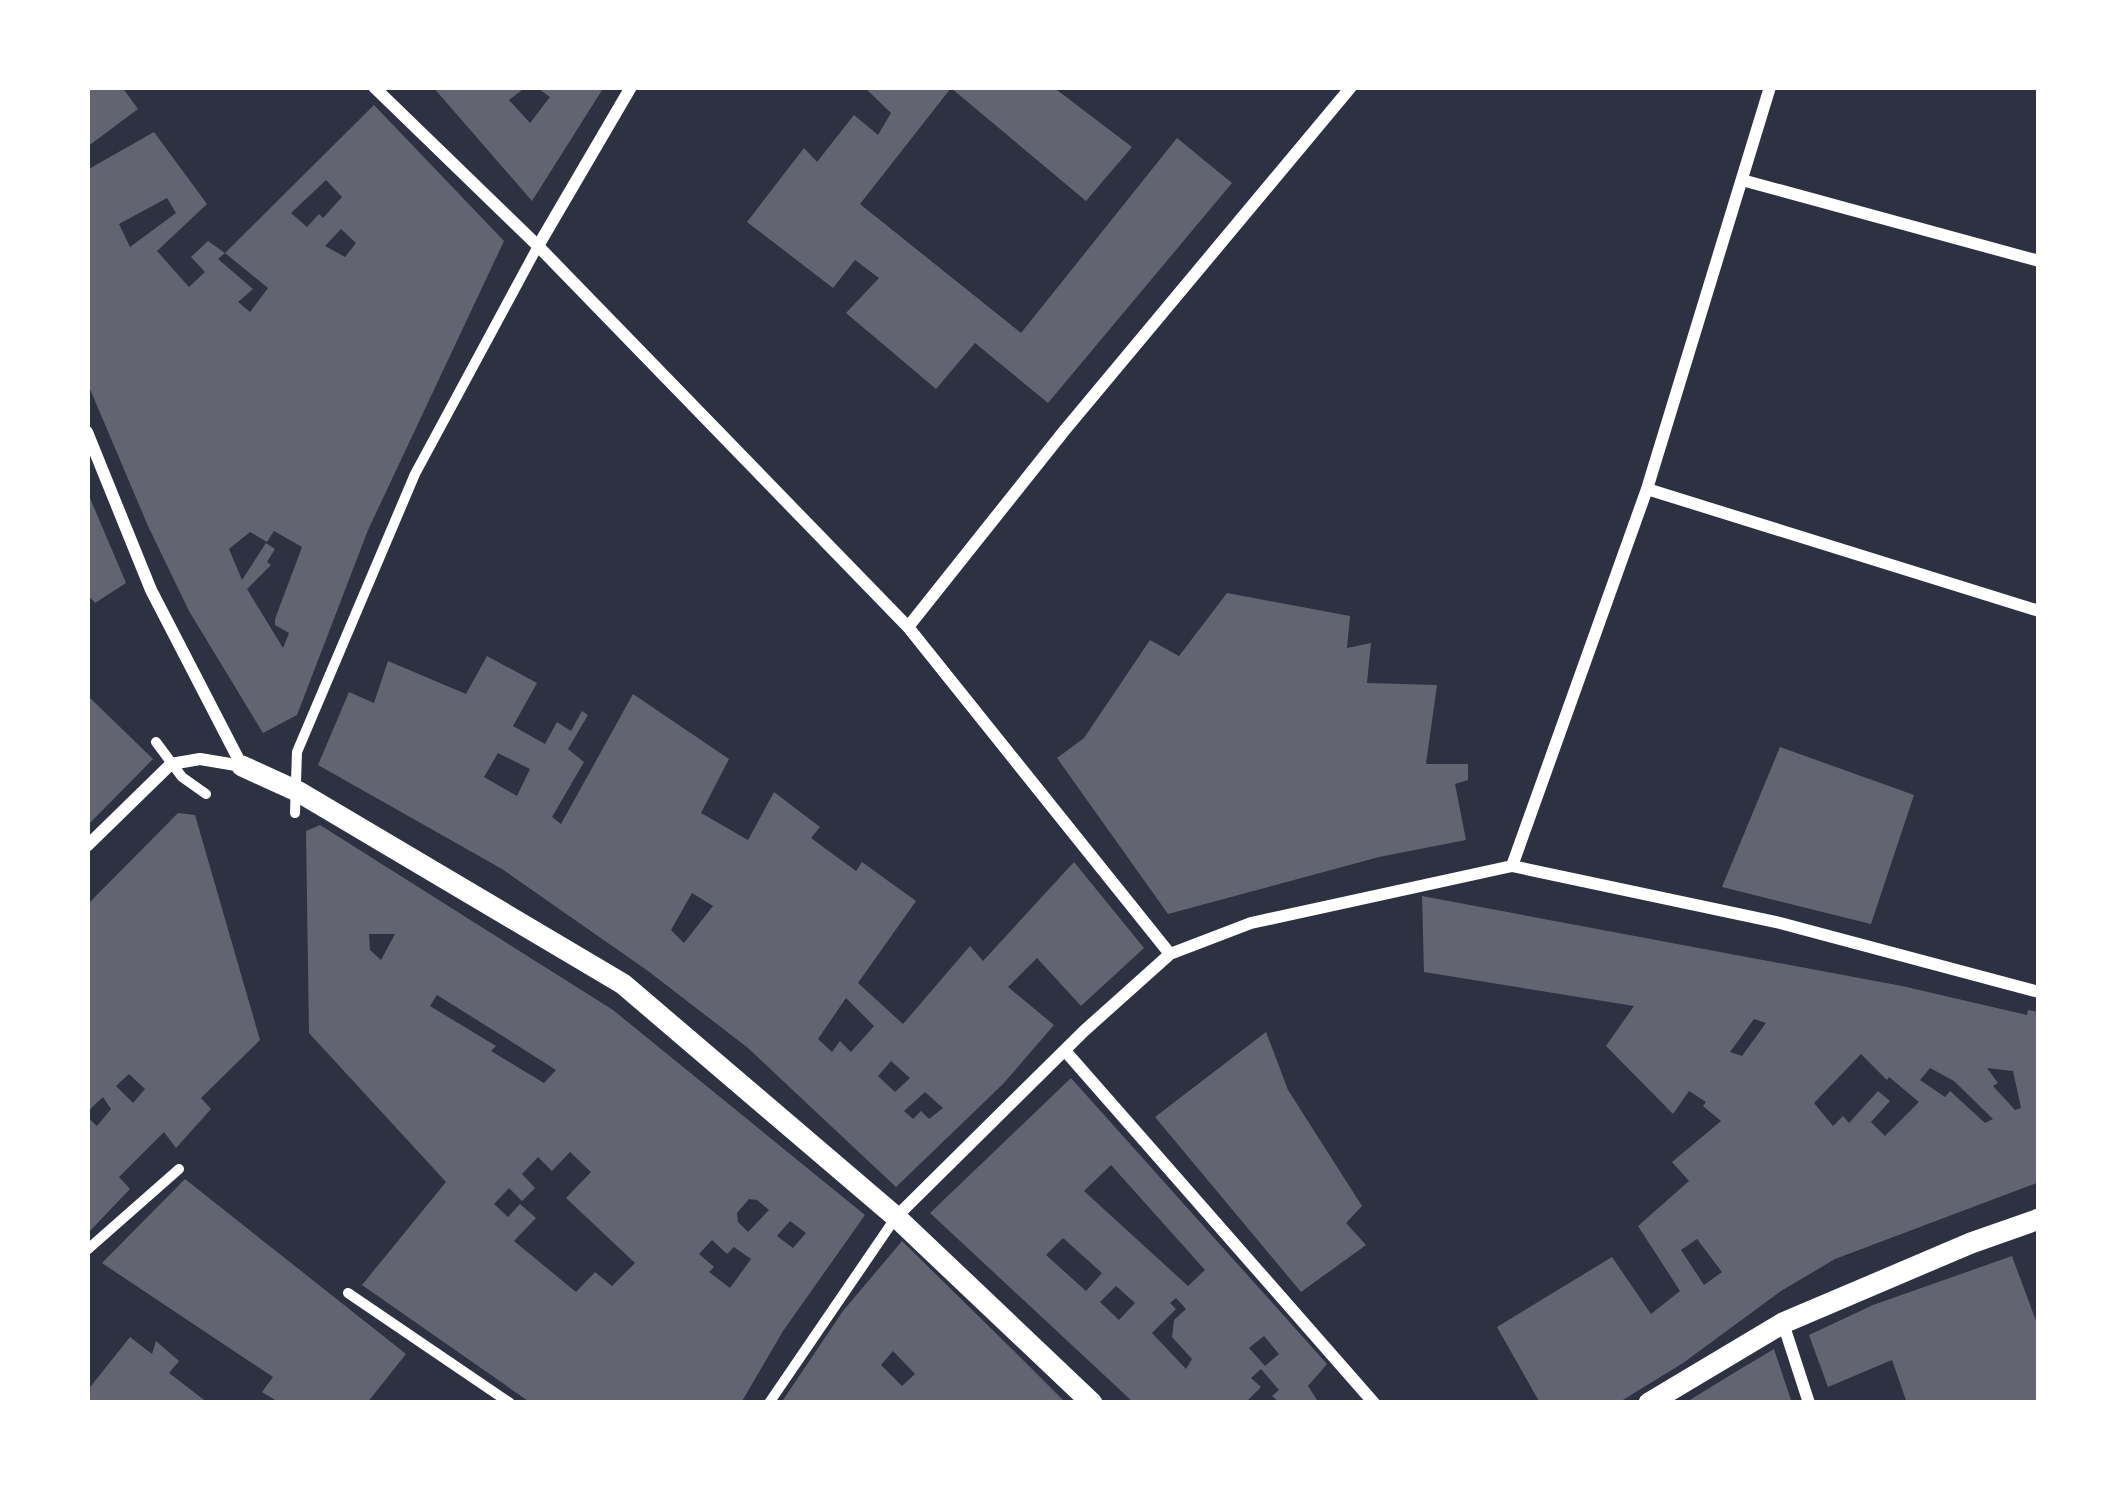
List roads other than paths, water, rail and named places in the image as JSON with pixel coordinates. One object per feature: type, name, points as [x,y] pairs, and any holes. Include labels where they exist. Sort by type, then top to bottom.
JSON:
[{"type":"street","points":[[374,87],[538,246],[908,627],[1170,953]]},
{"type":"street","points":[[297,802],[297,752],[415,474],[538,246],[631,87]]},
{"type":"street","points":[[908,627],[1064,431],[1351,87]]},
{"type":"street","points":[[1512,866],[1647,489],[1770,87]]},
{"type":"street","points":[[1742,179],[2039,262]]},
{"type":"street","points":[[87,432],[152,590],[242,766]]},
{"type":"street","points":[[1647,489],[2039,611]]},
{"type":"street","points":[[156,742],[171,764],[206,794]]},
{"type":"street","points":[[87,846],[171,764],[200,759],[242,766],[297,802],[623,984],[896,1217],[1092,1403]]},
{"type":"street","points":[[769,1403],[896,1217],[1170,953],[1251,923],[1512,866],[1780,923],[2039,992]]},
{"type":"street","points":[[1067,1053],[1374,1403]]},
{"type":"street","points":[[87,1250],[179,1169]]},
{"type":"street","points":[[1648,1403],[1783,1323],[2039,1219]]},
{"type":"street","points":[[348,1293],[510,1403]]},
{"type":"street","points":[[1783,1323],[1809,1403]]}]
